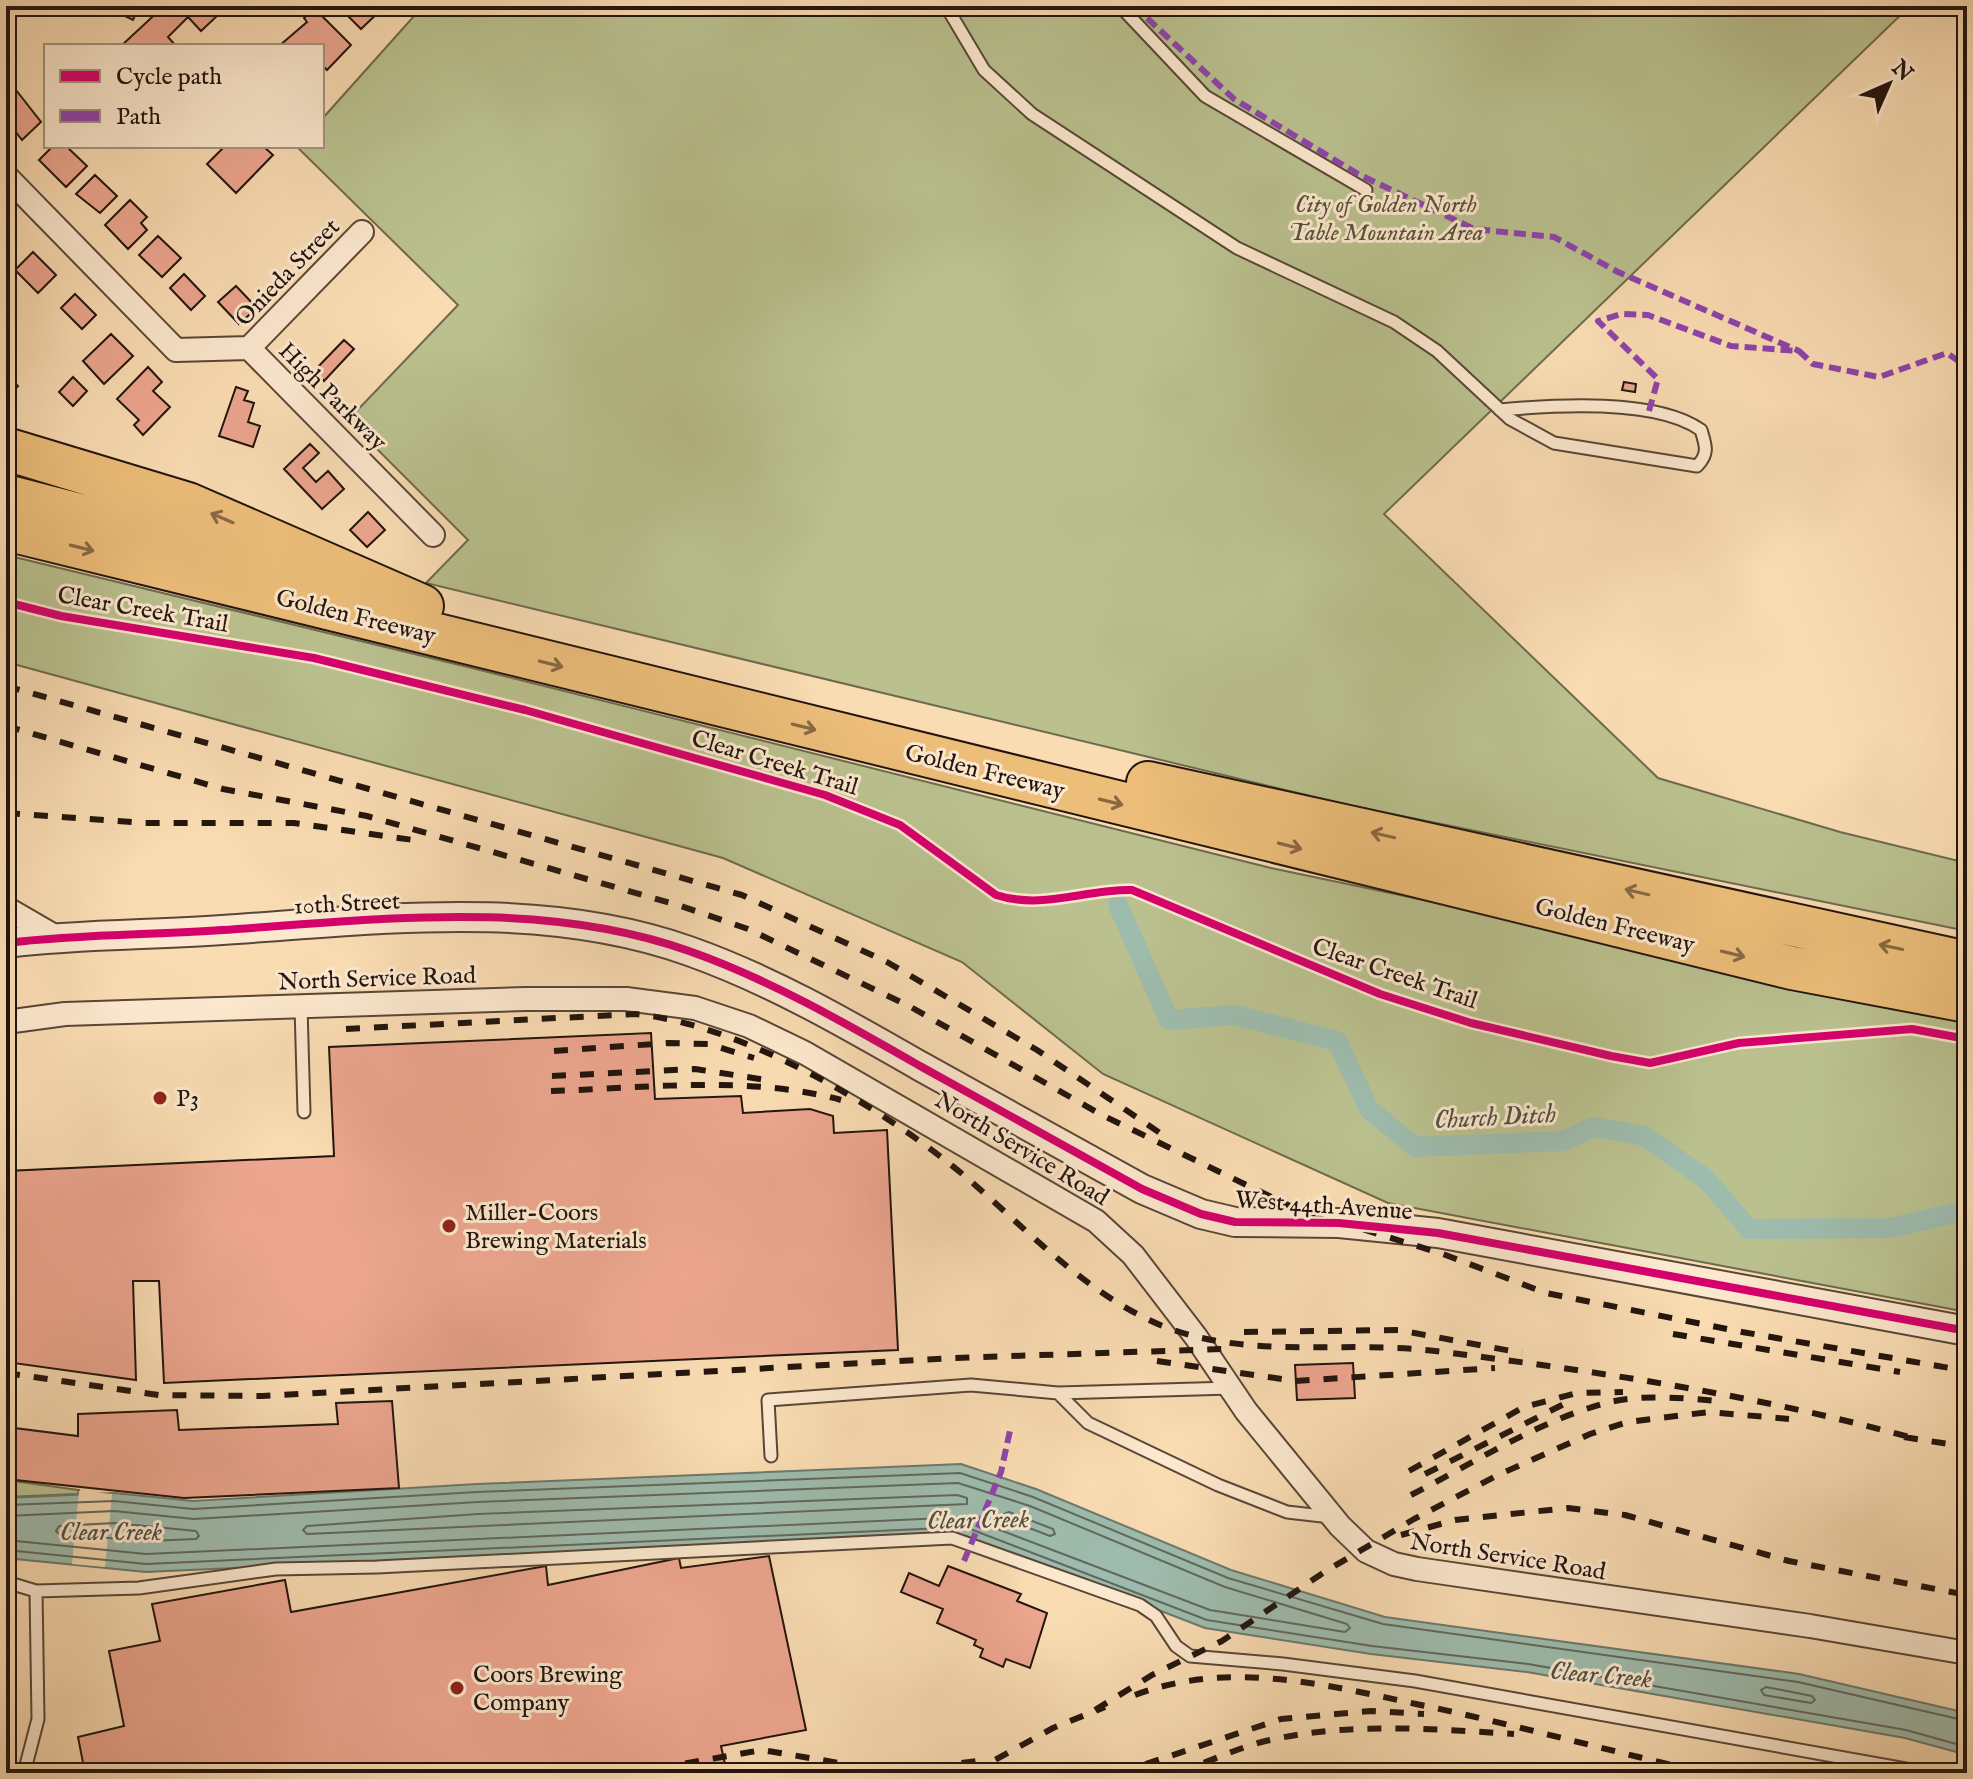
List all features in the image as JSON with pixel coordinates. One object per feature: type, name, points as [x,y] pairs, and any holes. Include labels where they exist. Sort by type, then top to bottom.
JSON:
[{"type":"highway","points":[[6,449],[188,504],[422,606]]},
{"type":"highway","name":"Golden Freeway","points":[[6,496],[422,606],[1131,779],[1967,963]]},
{"type":"highway","name":"Golden Freeway","points":[[6,529],[1777,964],[1967,1001]]},
{"type":"street","name":"High Parkway","points":[[6,176],[176,350],[249,348],[433,535]]},
{"type":"street","name":"Onieda Street","points":[[249,348],[362,232]]},
{"type":"street","points":[[6,908],[56,937]]},
{"type":"street","name":"10th Street","points":[[6,943],[56,937],[490,918],[592,925],[687,950]]},
{"type":"street","name":"West 44th Avenue","points":[[687,950],[797,997],[1142,1189],[1201,1214],[1235,1222],[1339,1223],[1438,1233],[1967,1331]]},
{"type":"street","name":"North Service Road","points":[[6,1022],[65,1014],[626,999],[695,1008],[749,1026],[882,1095],[1096,1221],[1133,1255],[1304,1486],[1366,1551],[1405,1566],[1556,1592],[1810,1626],[1967,1653]]},
{"type":"lane","points":[[946,6],[984,70],[1032,114],[1237,248],[1394,322],[1437,351],[1500,410],[1510,419],[1554,443],[1697,466],[1706,457],[1707,447],[1701,430],[1664,412],[1557,405],[1500,410]]},
{"type":"lane","points":[[1120,6],[1205,96],[1366,190]]},
{"type":"lane","points":[[301,1007],[304,1112]]},
{"type":"lane","points":[[771,1456],[768,1400],[971,1385],[1058,1393],[1231,1388]]},
{"type":"lane","points":[[1058,1393],[1088,1423],[1218,1485],[1287,1512],[1332,1517]]},
{"type":"lane","points":[[6,1582],[36,1591],[153,1587],[276,1569],[377,1567],[952,1538],[1140,1605],[1156,1616],[1176,1646],[1190,1656],[1415,1681],[1928,1773]]},
{"type":"lane","points":[[24,1773],[38,1719],[36,1591]]},
{"type":"green space","name":"City of Golden North Table Mountain Area","points":[[423,6],[1910,6],[1384,514],[1658,778],[1840,832],[1967,863],[1967,931],[1348,805],[426,583],[468,540],[348,420],[458,305],[298,148],[324,148],[324,117]]},
{"type":"green space","points":[[6,555],[1271,868],[1734,965],[1967,1007],[1967,1312],[1388,1203],[1103,1074],[962,962],[723,858],[6,662]]},
{"type":"green space","points":[[6,1480],[79,1490],[78,1494],[6,1497]]},
{"type":"water","name":"Clear Creek","points":[[961,1464],[1036,1489],[1231,1570],[1385,1617],[1799,1674],[1967,1713],[1967,1755],[1905,1738],[1527,1672],[1371,1654],[1205,1628],[964,1535],[146,1572],[6,1558],[6,1498],[115,1493],[193,1501],[477,1484]]},
{"type":"pier","points":[[79,1491],[112,1494],[105,1567],[72,1564]]},
{"type":"building","points":[[104,6],[139,6],[133,20]]},
{"type":"building","points":[[164,6],[209,6],[218,15],[201,31],[188,17],[168,37],[174,44],[123,44]]},
{"type":"building","points":[[338,6],[385,6],[361,29]]},
{"type":"building","points":[[314,8],[351,45],[327,70],[324,67],[324,44],[281,44],[307,22],[304,18]]},
{"type":"building","points":[[16,90],[41,122],[22,140],[6,119],[6,100]]},
{"type":"building","points":[[51,148],[68,148],[87,166],[66,187],[39,160]]},
{"type":"building","points":[[223,148],[265,148],[273,155],[236,193],[207,164]]},
{"type":"building","points":[[95,175],[117,196],[100,213],[76,194]]},
{"type":"building","points":[[130,200],[147,217],[141,223],[147,230],[128,249],[105,225]]},
{"type":"building","points":[[158,236],[181,258],[162,277],[139,255]]},
{"type":"building","points":[[33,252],[56,275],[38,293],[15,270]]},
{"type":"building","points":[[184,274],[205,296],[191,310],[170,288]]},
{"type":"building","points":[[236,286],[257,308],[239,324],[218,302]]},
{"type":"building","points":[[75,294],[96,315],[82,329],[61,308]]},
{"type":"building","points":[[111,334],[133,356],[104,384],[83,361]]},
{"type":"building","points":[[344,340],[354,349],[324,381],[314,371]]},
{"type":"building","points":[[148,367],[162,382],[153,391],[170,407],[143,435],[134,425],[139,420],[117,399]]},
{"type":"building","points":[[6,375],[18,386],[6,399]]},
{"type":"building","points":[[73,377],[87,391],[73,406],[59,392]]},
{"type":"building","points":[[1624,382],[1636,384],[1635,392],[1622,390]]},
{"type":"building","points":[[236,387],[248,391],[244,400],[254,403],[248,422],[260,426],[253,447],[219,436]]},
{"type":"building","points":[[310,444],[319,453],[303,468],[316,482],[328,471],[344,489],[322,509],[284,469]]},
{"type":"building","points":[[368,512],[385,530],[367,547],[350,530]]},
{"type":"building","name":"Miller-Coors Brewing Materials","points":[[651,1033],[655,1099],[741,1096],[743,1113],[810,1109],[833,1116],[834,1133],[887,1130],[898,1350],[164,1383],[159,1281],[133,1281],[136,1380],[6,1362],[6,1171],[334,1156],[329,1047]]},
{"type":"building","points":[[1353,1363],[1355,1398],[1297,1400],[1295,1365]]},
{"type":"building","points":[[392,1401],[399,1488],[184,1498],[6,1479],[6,1427],[78,1436],[78,1414],[177,1410],[179,1430],[338,1424],[336,1403]]},
{"type":"building","name":"Coors Brewing Company","points":[[769,1556],[806,1730],[721,1746],[727,1773],[85,1773],[78,1737],[124,1726],[109,1651],[160,1641],[152,1604],[285,1580],[291,1612],[546,1566],[548,1585],[679,1558],[681,1568]]},
{"type":"building","points":[[948,1566],[1021,1594],[1017,1601],[1047,1613],[1030,1668],[1006,1659],[1003,1667],[980,1657],[983,1649],[974,1645],[976,1640],[937,1623],[943,1609],[901,1592],[909,1573],[939,1586]]},
{"type":"waterway","name":"Church Ditch","points":[[1118,905],[1169,1020],[1235,1015],[1337,1041],[1369,1109],[1415,1147],[1563,1141],[1594,1127],[1644,1136],[1706,1179],[1749,1229],[1891,1228],[1967,1210]]},
{"type":"railway","points":[[6,686],[742,895],[887,962],[1037,1050],[1160,1133]]},
{"type":"railway","points":[[6,726],[223,789],[367,816],[681,906],[748,929],[909,1006],[1102,1115],[1294,1208],[1443,1254],[1546,1293],[1742,1332],[1967,1371]]},
{"type":"railway","points":[[6,813],[144,823],[294,823],[420,841]]},
{"type":"railway","points":[[346,1029],[635,1014],[677,1021],[766,1052],[855,1098],[967,1178],[1098,1290],[1147,1319],[1181,1333],[1252,1345],[1399,1348],[1556,1367],[1735,1397],[1913,1438]]},
{"type":"railway","points":[[554,1051],[668,1043],[708,1044],[754,1058]]},
{"type":"railway","points":[[552,1076],[695,1069],[773,1081]]},
{"type":"railway","points":[[551,1091],[734,1085],[806,1092],[841,1100]]},
{"type":"railway","points":[[1244,1332],[1398,1330],[1522,1353]]},
{"type":"railway","points":[[1673,1334],[1900,1372]]},
{"type":"railway","points":[[6,1373],[159,1395],[262,1396],[953,1358],[1223,1349]]},
{"type":"railway","points":[[1157,1361],[1296,1381],[1495,1368]]},
{"type":"railway","points":[[1409,1471],[1524,1407],[1577,1393],[1623,1392]]},
{"type":"railway","points":[[1411,1495],[1556,1420],[1606,1403],[1647,1398],[1717,1401]]},
{"type":"railway","points":[[1425,1474],[1564,1404]]},
{"type":"railway","points":[[1095,1710],[1152,1675],[1222,1641],[1326,1571],[1414,1519],[1498,1475],[1590,1434],[1628,1422],[1709,1412],[1789,1419]]},
{"type":"railway","points":[[1904,1437],[1967,1447]]},
{"type":"railway","points":[[1401,1535],[1455,1520],[1568,1508],[1625,1515],[1789,1561],[1967,1595]]},
{"type":"railway","points":[[1135,1695],[1205,1679],[1240,1677],[1311,1683],[1452,1712],[1706,1773]]},
{"type":"railway","points":[[971,1773],[1053,1728],[1105,1707]]},
{"type":"railway","points":[[1119,1773],[1281,1719],[1371,1711],[1424,1714]]},
{"type":"railway","points":[[1178,1773],[1258,1743],[1300,1734],[1392,1728],[1514,1734]]},
{"type":"railway","points":[[630,1773],[762,1750],[893,1772],[984,1760]]},
{"type":"marked path","points":[[1134,6],[1234,99],[1358,174],[1474,229],[1554,237],[1618,272],[1799,351]]},
{"type":"marked path","points":[[1649,411],[1658,379],[1598,321],[1621,314],[1648,315],[1731,346],[1799,351],[1813,364],[1879,377],[1947,353],[1967,367]]},
{"type":"marked path","points":[[964,1561],[1001,1472],[1011,1426]]},
{"type":"cycle path","name":"Clear Creek Trail","points":[[6,602],[61,616],[314,658],[525,710],[825,795],[900,825],[996,895],[1047,900],[1132,890],[1380,994],[1471,1023],[1611,1056],[1650,1063],[1739,1043],[1912,1029],[1967,1039]]},
{"type":"cycle path","points":[[6,943],[458,917],[517,918],[633,934],[689,951],[778,989],[836,1018],[1142,1189],[1201,1214],[1235,1222],[1339,1223],[1438,1233],[1967,1331]]},
{"type":"place","name":"P3","points":[[160,1098]]},
{"type":"place","name":"Miller-Coors Brewing Materials","points":[[449,1226]]},
{"type":"place","name":"Coors Brewing Company","points":[[457,1688]]}]
